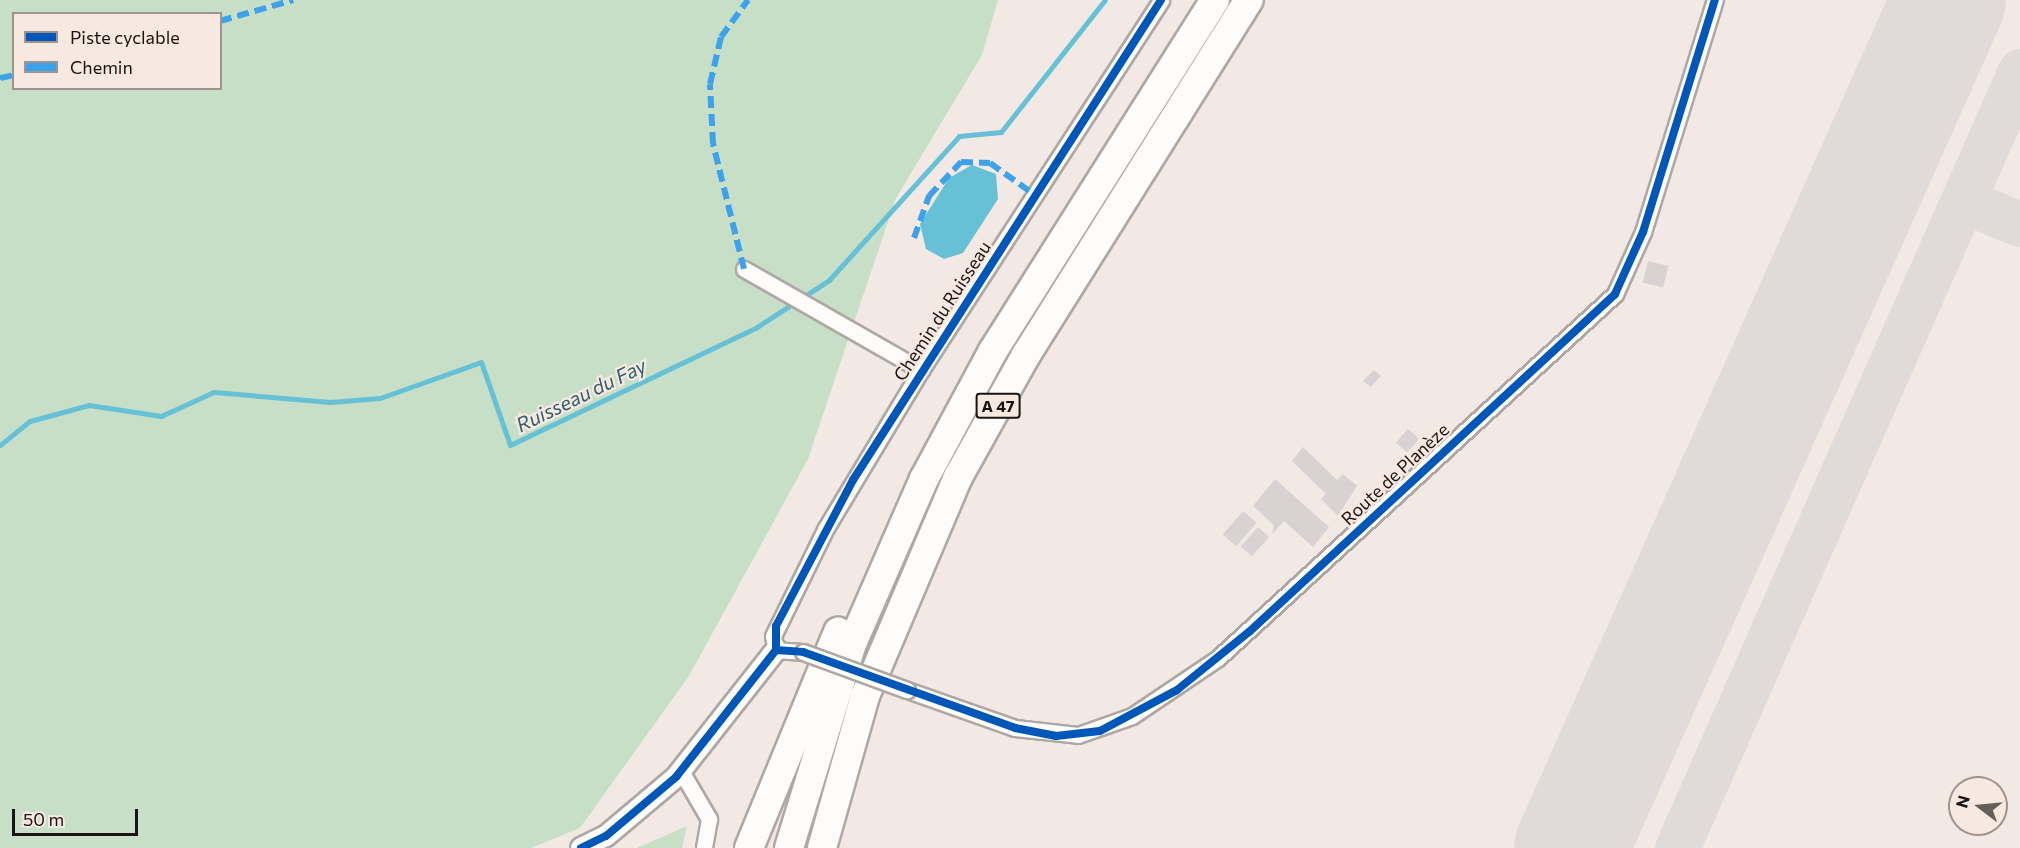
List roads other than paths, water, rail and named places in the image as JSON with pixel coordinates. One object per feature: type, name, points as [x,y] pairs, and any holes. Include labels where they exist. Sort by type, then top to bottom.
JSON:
[{"type":"highway","name":"A 47","points":[[789,848],[819,738],[884,567],[993,351],[1215,0]]},
{"type":"highway","name":"A 47","points":[[822,848],[848,756],[908,585],[958,477],[1026,355],[1250,0]]},
{"type":"highway","points":[[749,848],[853,601],[884,567]]},
{"type":"highway","points":[[837,848],[848,756]]},
{"type":"street","name":"Chemin du Ruisseau","points":[[776,650],[776,626],[796,585],[921,370],[1161,0]]},
{"type":"street","name":"Route de Planèze","points":[[776,650],[803,652],[1015,728],[1078,735],[1132,716],[1218,658],[1615,294],[1643,232],[1715,0]]},
{"type":"street","points":[[744,269],[921,370]]},
{"type":"street","points":[[581,848],[606,836],[681,771],[776,650]]},
{"type":"street","points":[[681,771],[709,819],[704,848]]},
{"type":"water","points":[[972,165],[996,174],[998,199],[963,253],[944,259],[926,249],[920,224],[949,178]]},
{"type":"waterway","name":"Ruisseau du Fay","points":[[0,445],[30,421],[89,405],[161,416],[214,392],[330,402],[380,398],[481,362],[510,445],[757,327],[829,280],[959,136],[1001,132],[1105,0]]}]
